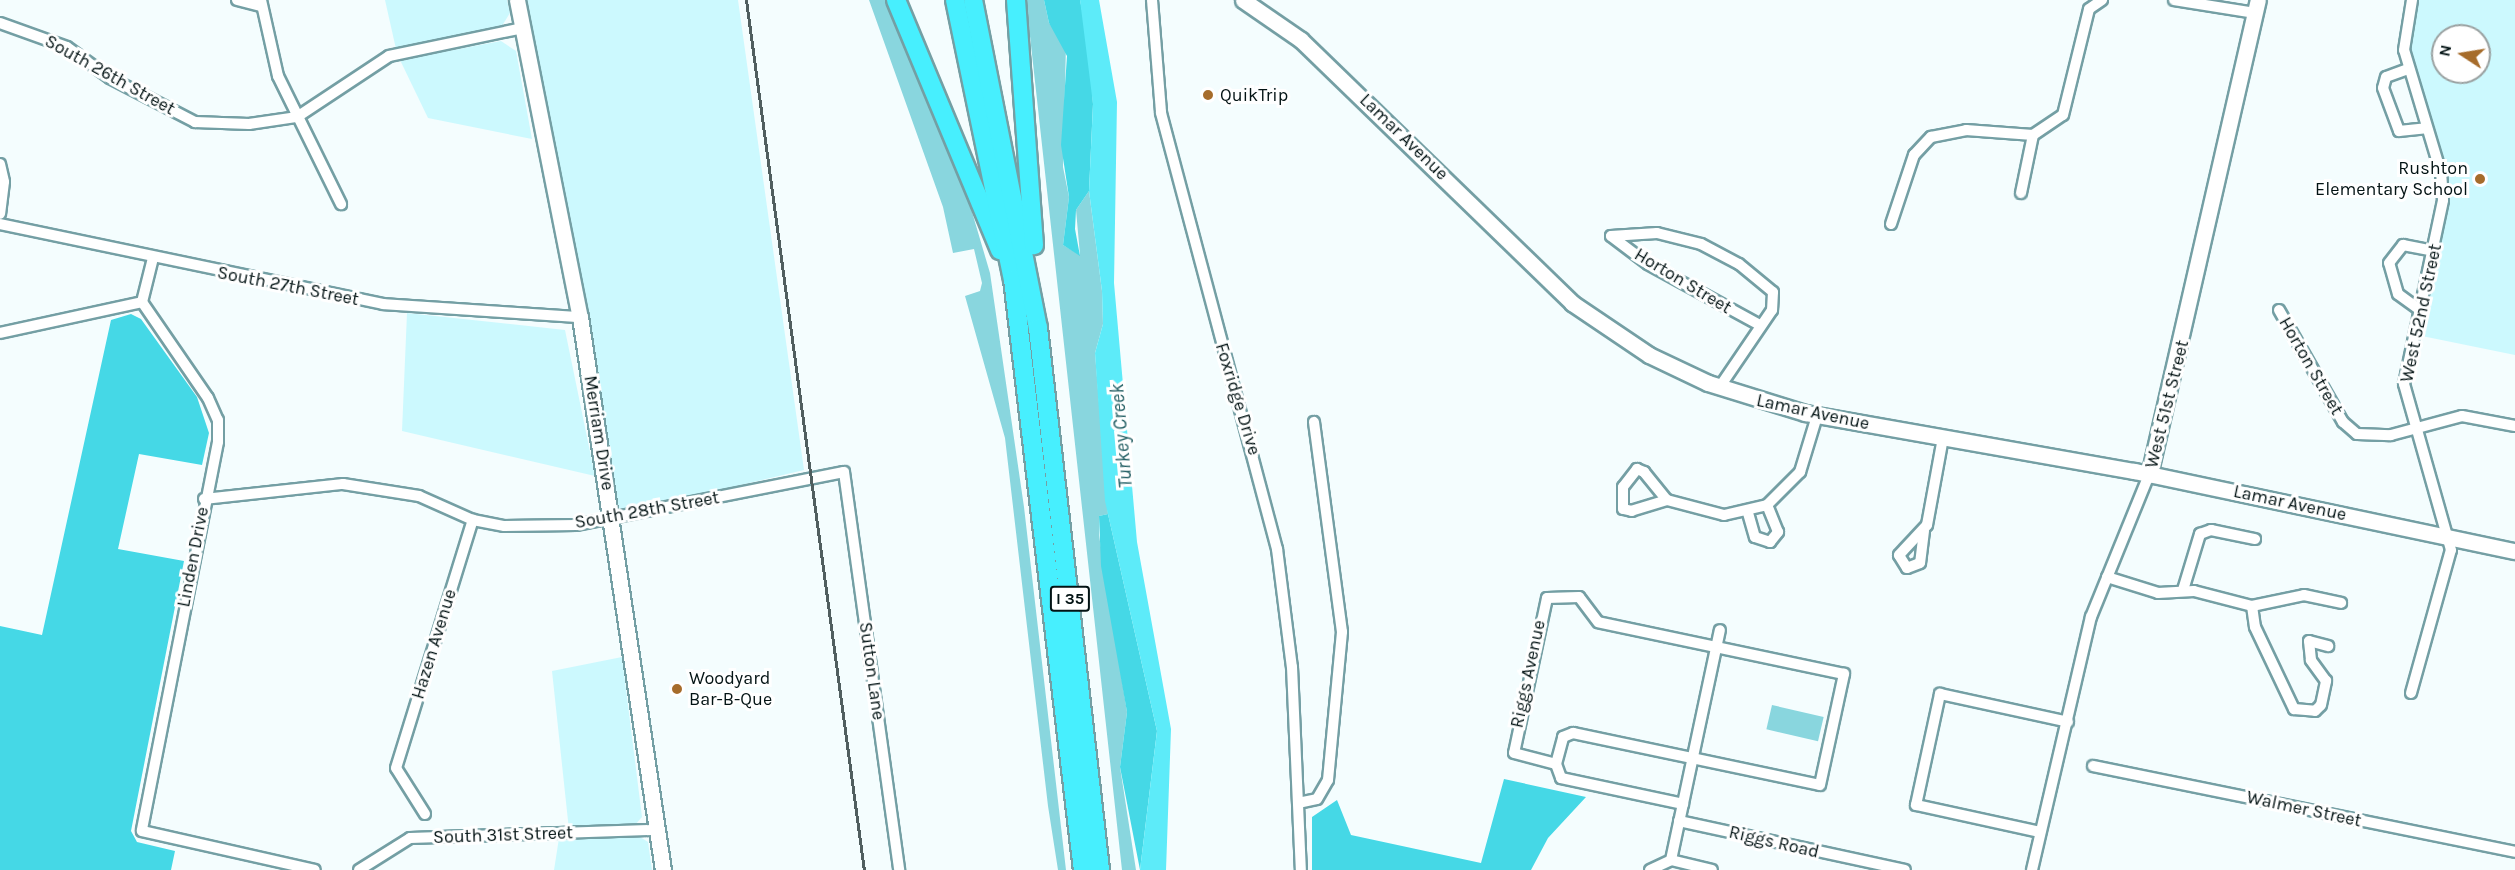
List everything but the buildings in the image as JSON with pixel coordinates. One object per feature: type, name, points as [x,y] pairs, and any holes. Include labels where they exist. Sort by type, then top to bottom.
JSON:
[{"type":"highway","points":[[896,0],[1013,279]]},
{"type":"highway","name":"I 35","points":[[954,0],[1013,279],[1083,870]]},
{"type":"highway","name":"I 35","points":[[973,0],[1038,328],[1100,870]]},
{"type":"highway","points":[[1016,0],[1029,130],[1038,328]]},
{"type":"street","points":[[237,0],[261,3],[279,76],[341,204]]},
{"type":"street","name":"Merriam Drive","points":[[517,0],[580,317],[613,520],[663,870]]},
{"type":"street","name":"Foxridge Drive","points":[[1152,0],[1161,113],[1277,549],[1292,667],[1301,870]]},
{"type":"street","name":"Lamar Avenue","points":[[1243,0],[1310,48],[1572,303],[1655,359],[1719,388],[1817,416],[2149,475],[2515,551]]},
{"type":"street","points":[[1891,225],[1914,155],[1931,137],[1966,130],[2032,135],[2054,124],[2069,103],[2087,4],[2102,0]]},
{"type":"street","points":[[2174,0],[2256,6]]},
{"type":"street","name":"West 52nd Street","points":[[2411,693],[2450,553],[2404,384],[2433,251],[2443,182],[2408,69],[2404,38],[2412,0]]},
{"type":"street","name":"West 51st Street","points":[[2031,870],[2068,722],[2091,617],[2149,475],[2256,6]]},
{"type":"street","name":"South 26th Street","points":[[0,24],[67,47],[110,78],[195,122],[249,124],[297,117],[390,56],[523,28]]},
{"type":"street","points":[[2408,69],[2386,77],[2383,88],[2399,131],[2426,128]]},
{"type":"street","points":[[2021,193],[2032,135]]},
{"type":"street","points":[[0,165],[0,214]]},
{"type":"street","name":"South 27th Street","points":[[0,224],[153,258],[383,304],[580,317]]},
{"type":"street","name":"Horton Street","points":[[1719,388],[1758,324],[1772,310],[1775,296],[1739,264],[1672,235],[1611,236],[1648,264],[1758,324]]},
{"type":"street","points":[[2420,310],[2398,294],[2389,263],[2403,245],[2433,251]]},
{"type":"street","points":[[0,333],[142,302],[153,258]]},
{"type":"street","name":"Linden Drive","points":[[142,302],[218,420],[142,831],[315,870]]},
{"type":"street","name":"Horton Street","points":[[2279,310],[2348,428],[2375,437],[2472,416],[2515,426]]},
{"type":"street","points":[[1667,500],[1632,511],[1620,501],[1629,475],[1636,469],[1667,500],[1718,515],[1748,513],[1767,505],[1800,472],[1817,416]]},
{"type":"street","points":[[1298,803],[1317,799],[1328,780],[1342,632],[1314,422]]},
{"type":"street","points":[[1924,531],[1943,438]]},
{"type":"street","name":"South 28th Street","points":[[204,499],[343,484],[419,496],[473,520],[504,526],[613,520],[844,472]]},
{"type":"street","name":"Sutton Lane","points":[[844,472],[899,870]]},
{"type":"street","points":[[1748,513],[1755,537],[1770,542],[1778,532],[1767,505]]},
{"type":"street","name":"Hazen Avenue","points":[[425,814],[396,768],[473,520]]},
{"type":"street","points":[[2183,590],[2200,534],[2211,530],[2255,539]]},
{"type":"street","points":[[2107,577],[2158,593],[2183,590],[2252,606],[2304,595],[2341,603]]},
{"type":"street","name":"Riggs Avenue","points":[[1683,804],[1561,778],[1556,764],[1519,756],[1513,747],[1547,598],[1575,596],[1586,601],[1598,622],[1716,647]]},
{"type":"street","points":[[2252,606],[2255,627],[2294,709],[2315,711],[2321,705],[2326,681],[2311,660],[2309,641],[2328,646]]},
{"type":"street","points":[[1671,860],[1720,630]]},
{"type":"street","points":[[1556,764],[1562,739],[1573,733],[1820,785],[1844,674],[1716,647]]},
{"type":"street","points":[[2040,832],[1916,805],[1940,694],[2068,722]]},
{"type":"street","name":"Walmer Street","points":[[2093,766],[2515,852]]},
{"type":"street","name":"Riggs Road","points":[[1679,821],[1905,870]]},
{"type":"street","name":"South 31st Street","points":[[359,870],[411,838],[657,830]]},
{"type":"street","points":[[1650,870],[1671,860],[1712,870]]},
{"type":"shaded area","points":[[385,0],[507,0],[510,13],[500,29],[396,49]]},
{"type":"shaded area","points":[[523,0],[738,0],[804,470],[627,512],[615,506]]},
{"type":"shaded area","points":[[869,0],[888,0],[967,195],[990,273],[1024,507],[1066,870],[1058,870],[1048,806],[1005,438],[965,296],[980,291],[982,283],[974,249],[953,253],[943,207]]},
{"type":"shaded area","points":[[1026,0],[1044,0],[1049,23],[1066,45],[1063,167],[1069,197],[1063,245],[1080,255],[1076,210],[1089,191],[1102,291],[1103,324],[1095,353],[1108,514],[1099,516],[1099,535],[1127,712],[1120,767],[1136,870],[1122,870]]},
{"type":"shaded area","points":[[1044,0],[1080,0],[1089,46],[1093,104],[1089,191],[1076,210],[1075,229],[1080,256],[1063,245],[1069,197],[1061,145],[1067,56],[1049,23]]},
{"type":"shaded area","name":"Rushton Elementary School","points":[[2415,0],[2515,0],[2515,355],[2417,335],[2446,199],[2408,50]]},
{"type":"shaded area","points":[[501,41],[516,51],[532,139],[428,118],[400,60]]},
{"type":"shaded area","points":[[407,313],[565,330],[595,476],[402,431]]},
{"type":"shaded area","points":[[131,314],[141,319],[197,397],[209,433],[202,465],[139,454],[118,549],[184,561],[131,831],[137,842],[175,851],[171,870],[0,870],[0,626],[42,635],[111,320]]},
{"type":"shaded area","points":[[1108,514],[1157,731],[1140,870],[1120,767],[1127,712],[1101,566],[1099,516]]},
{"type":"shaded area","points":[[622,657],[642,817],[634,826],[569,830],[552,671]]},
{"type":"shaded area","points":[[1772,705],[1824,717],[1818,741],[1766,729]]},
{"type":"shaded area","points":[[1504,779],[1586,797],[1548,838],[1531,870],[1312,870],[1312,817],[1337,800],[1351,835],[1481,863]]},
{"type":"shaded area","points":[[637,835],[648,842],[652,870],[554,870],[559,838]]},
{"type":"water","name":"Turkey Creek","points":[[1080,0],[1099,0],[1117,102],[1114,283],[1137,542],[1171,729],[1166,870],[1140,870],[1157,731],[1105,501],[1095,353],[1103,324],[1102,291],[1089,191],[1093,104]]},
{"type":"railway","points":[[746,0],[864,870]]},
{"type":"place","name":"QuikTrip","points":[[1208,95]]},
{"type":"place","name":"Rushton Elementary School","points":[[2480,179]]},
{"type":"place","name":"Woodyard Bar-B-Que","points":[[677,689]]}]
